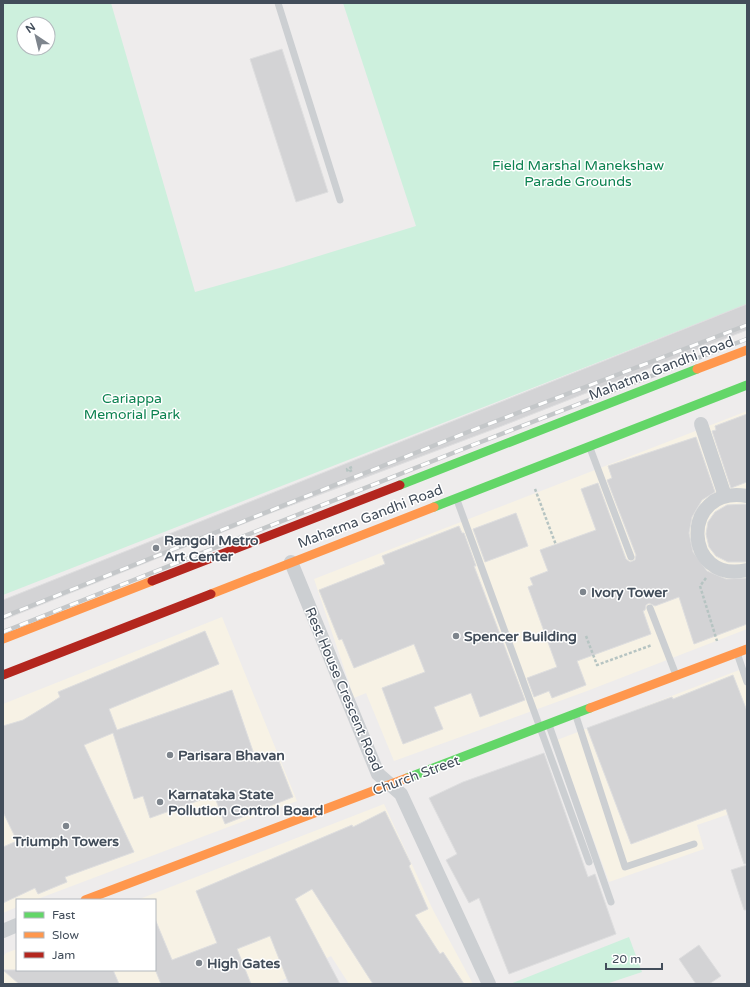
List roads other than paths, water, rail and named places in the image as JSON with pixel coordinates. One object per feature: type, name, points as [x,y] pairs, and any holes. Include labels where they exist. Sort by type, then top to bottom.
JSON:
[{"type":"main road","name":"Mahatma Gandhi Road","points":[[3,639],[747,350]]},
{"type":"main road","name":"Mahatma Gandhi Road","points":[[3,675],[747,385]]},
{"type":"main road","name":"Church Street","points":[[88,899],[747,649]]},
{"type":"street","points":[[701,424],[725,496]]},
{"type":"street","points":[[747,496],[735,494],[725,496],[710,503],[702,513],[696,536],[699,548],[706,558],[715,566],[726,571],[738,572],[747,570]]},
{"type":"street","name":"Rest House Crescent Road","points":[[291,562],[378,774],[401,794],[489,984]]},
{"type":"street","points":[[3,931],[16,926]]},
{"type":"lane","points":[[278,3],[340,200]]},
{"type":"lane","points":[[589,446],[631,557]]},
{"type":"lane","points":[[457,498],[611,902]]},
{"type":"lane","points":[[650,608],[676,675]]},
{"type":"lane","points":[[737,653],[747,682]]},
{"type":"lane","points":[[576,715],[625,867],[694,844]]},
{"type":"lane","points":[[545,726],[589,862]]},
{"type":"railway","points":[[3,617],[468,432],[747,325]]},
{"type":"railway","points":[[3,632],[473,445],[747,339]]},
{"type":"place","name":"Rangoli Metro Art Center","points":[[156,548]]},
{"type":"place","name":"Ivory Tower","points":[[583,592]]},
{"type":"place","name":"Spencer Building","points":[[456,636]]},
{"type":"place","name":"Parisara Bhavan","points":[[170,755]]},
{"type":"place","name":"Karnataka State Pollution Control Board","points":[[160,802]]},
{"type":"place","name":"Triumph Towers","points":[[66,826]]},
{"type":"place","name":"High Gates","points":[[199,963]]},
{"type":"park label","name":"Field Marshal Manekshaw Parade Grounds","points":[[578,174]]},
{"type":"park label","name":"Cariappa Memorial Park","points":[[132,406]]}]
